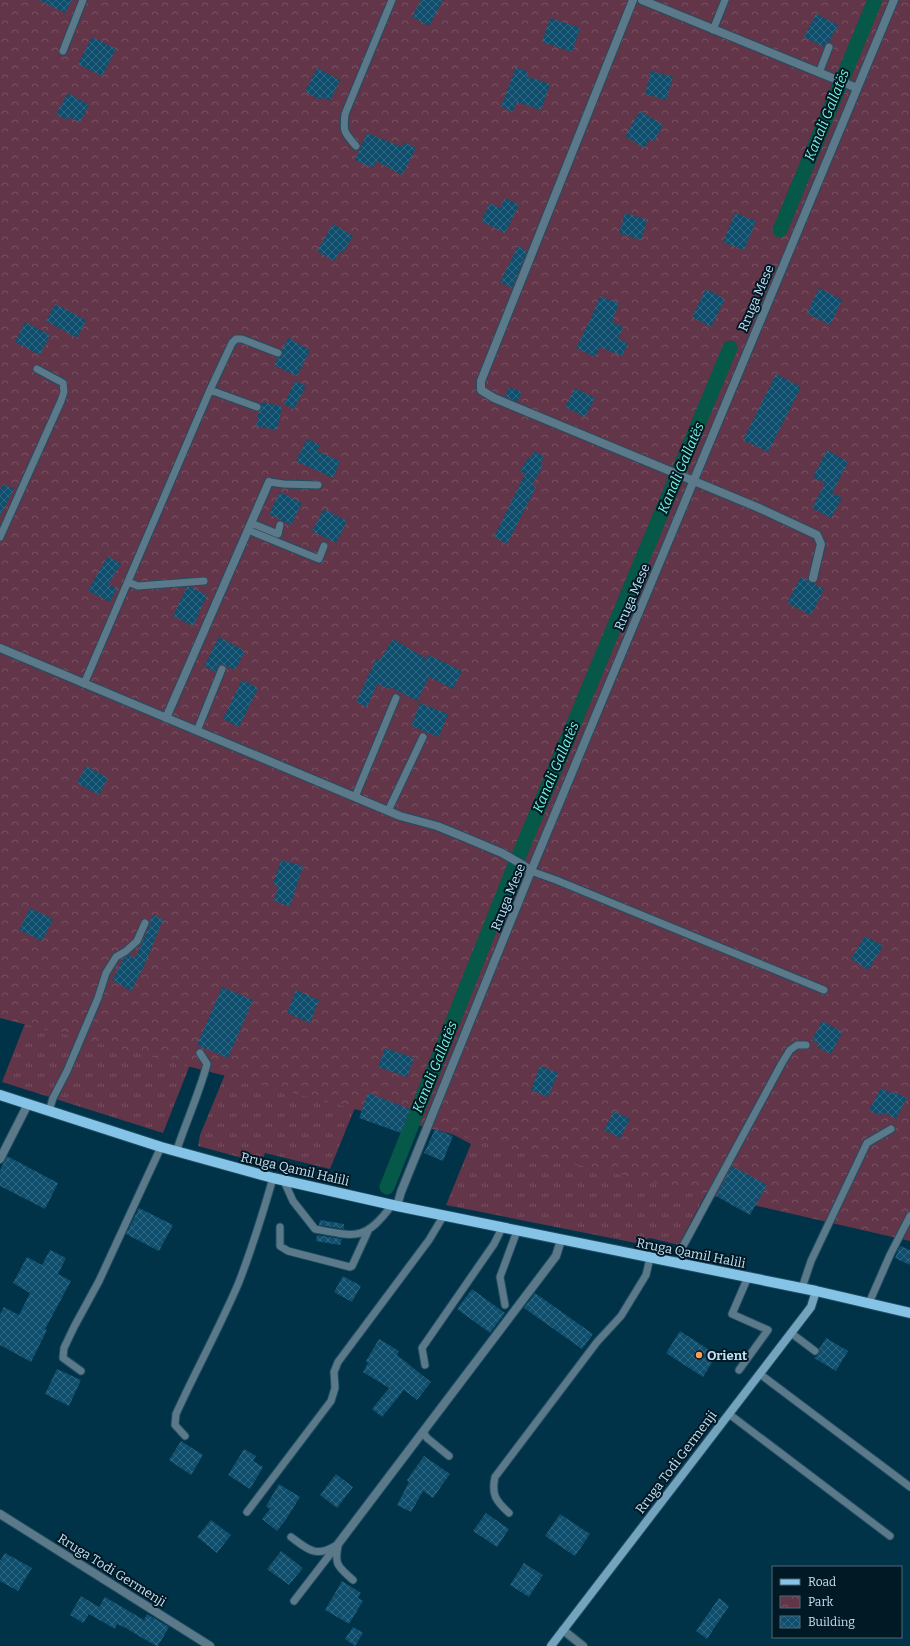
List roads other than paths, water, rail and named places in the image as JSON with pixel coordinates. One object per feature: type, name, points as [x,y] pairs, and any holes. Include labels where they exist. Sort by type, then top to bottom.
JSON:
[{"type":"main road","name":"Rruga Qamil Halili","points":[[0,1095],[176,1152],[284,1181],[395,1206],[802,1288],[910,1313]]},
{"type":"street","points":[[633,0],[481,381],[481,390],[494,398],[759,508],[817,535],[821,544],[812,578]]},
{"type":"street","points":[[642,0],[656,3],[712,30],[857,88]]},
{"type":"street","name":"Rruga Mese","points":[[395,1206],[690,480],[894,0]]},
{"type":"street","points":[[166,718],[269,482]]},
{"type":"street","points":[[0,648],[400,816],[436,826],[502,853],[531,871]]},
{"type":"street","points":[[0,1159],[28,1104]]},
{"type":"street","points":[[338,1544],[556,1256],[561,1240]]},
{"type":"street","name":"Rruga Todi Germenji","points":[[551,1646],[811,1307],[816,1291]]},
{"type":"street","name":"Rruga Todi Germenji","points":[[0,1514],[210,1646]]},
{"type":"street","points":[[563,1630],[583,1646]]},
{"type":"lane","points":[[63,51],[84,0]]},
{"type":"lane","points":[[356,146],[343,128],[345,114],[392,0]]},
{"type":"lane","points":[[712,30],[725,0]]},
{"type":"lane","points":[[823,75],[829,47]]},
{"type":"lane","points":[[84,684],[224,356],[236,339],[242,339],[278,354]]},
{"type":"lane","points":[[0,537],[61,402],[64,392],[63,382],[37,369]]},
{"type":"lane","points":[[210,390],[257,408]]},
{"type":"lane","points":[[269,482],[284,484],[318,484]]},
{"type":"lane","points":[[250,527],[278,534],[280,525]]},
{"type":"lane","points":[[250,527],[319,558],[324,546]]},
{"type":"lane","points":[[128,582],[138,586],[204,581]]},
{"type":"lane","points":[[197,731],[222,669]]},
{"type":"lane","points":[[355,797],[396,698]]},
{"type":"lane","points":[[388,811],[423,737]]},
{"type":"lane","points":[[531,871],[564,882],[824,990]]},
{"type":"lane","points":[[49,1111],[53,1098],[67,1071],[98,998],[106,973],[116,957],[126,951],[137,941],[145,924]]},
{"type":"lane","points":[[679,1263],[683,1246],[782,1063],[790,1050],[796,1045],[806,1045]]},
{"type":"lane","points":[[176,1152],[202,1083],[207,1064],[200,1053]]},
{"type":"lane","points":[[802,1288],[811,1261],[867,1143],[891,1129]]},
{"type":"lane","points":[[81,1371],[64,1358],[64,1348],[99,1281],[161,1147]]},
{"type":"lane","points":[[185,1436],[175,1425],[176,1414],[239,1282],[273,1178]]},
{"type":"lane","points":[[284,1181],[293,1200],[315,1229],[349,1236],[359,1234],[381,1220],[395,1206]]},
{"type":"lane","points":[[247,1512],[331,1400],[335,1388],[334,1372],[338,1362],[429,1240],[444,1215]]},
{"type":"lane","points":[[869,1303],[890,1255],[910,1216]]},
{"type":"lane","points":[[280,1227],[280,1246],[288,1250],[350,1267],[352,1266],[369,1229]]},
{"type":"lane","points":[[425,1365],[422,1348],[494,1244],[502,1228]]},
{"type":"lane","points":[[505,1305],[500,1277],[517,1231]]},
{"type":"lane","points":[[509,1513],[497,1502],[494,1493],[495,1477],[594,1347],[621,1316],[646,1276],[650,1258]]},
{"type":"lane","points":[[739,1370],[768,1330],[732,1314],[748,1277]]},
{"type":"lane","points":[[791,1333],[815,1351]]},
{"type":"lane","points":[[760,1374],[910,1486]]},
{"type":"lane","points":[[729,1414],[890,1536]]},
{"type":"lane","points":[[423,1432],[427,1438],[449,1456]]},
{"type":"lane","points":[[291,1537],[310,1551],[326,1552],[338,1544]]},
{"type":"lane","points":[[338,1544],[336,1559],[340,1568],[353,1580]]},
{"type":"lane","points":[[294,1601],[338,1544]]},
{"type":"waterway","name":"Kanali Gallatës","points":[[780,230],[875,0]]},
{"type":"waterway","name":"Kanali Gallatës","points":[[387,1187],[511,875],[730,348]]},
{"type":"place","name":"Orient","points":[[699,1355]]}]
